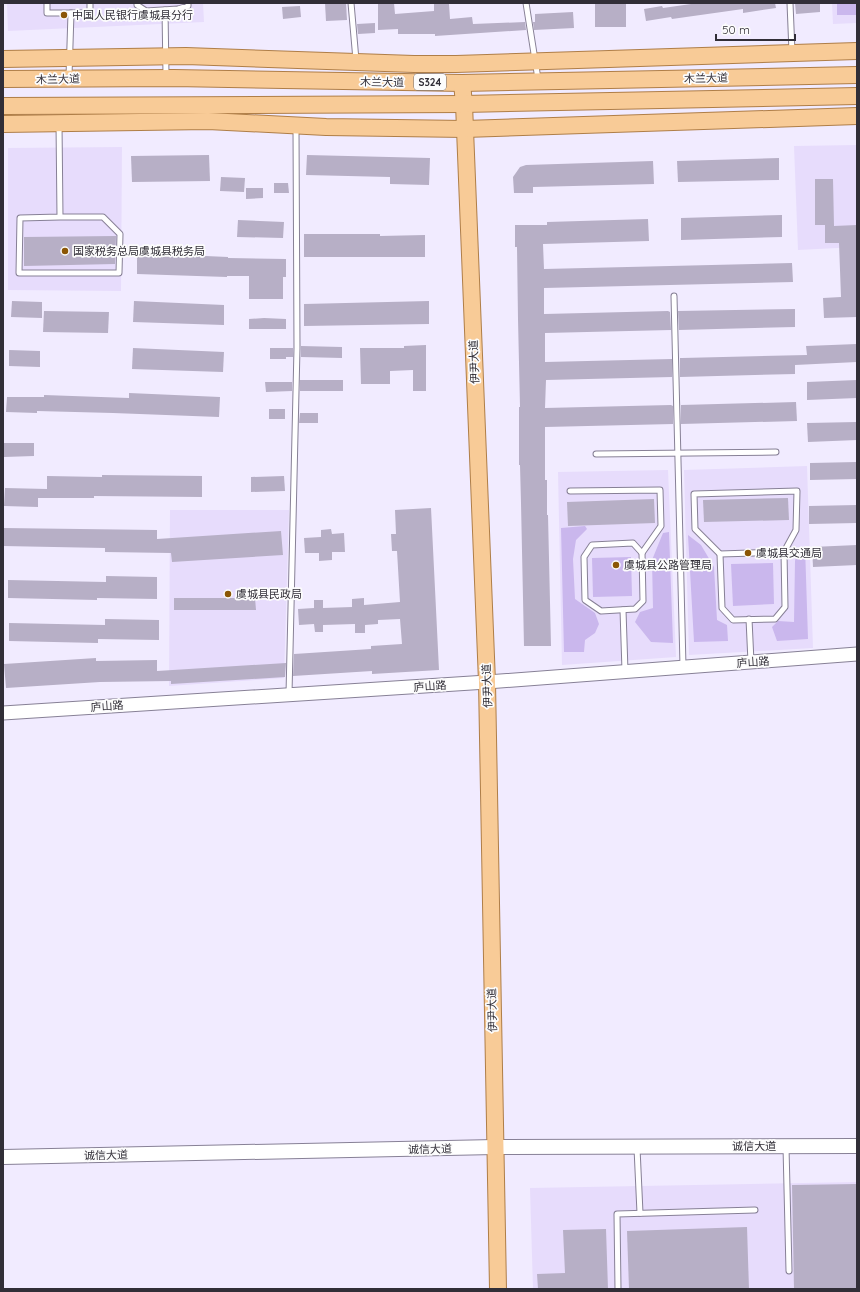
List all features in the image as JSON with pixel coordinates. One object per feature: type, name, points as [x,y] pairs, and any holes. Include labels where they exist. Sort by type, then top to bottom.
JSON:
[{"type":"main road","points":[[3,59],[166,57],[449,64],[857,51]]},
{"type":"main road","name":"木兰大道","points":[[3,80],[166,78],[462,83],[857,75]]},
{"type":"main road","name":"伊尹大道","points":[[462,83],[487,682],[498,1289]]},
{"type":"main road","name":"木兰大道","points":[[3,106],[59,114],[857,96]]},
{"type":"main road","points":[[3,124],[59,114],[326,127],[465,129],[857,116]]},
{"type":"main road","name":"诚信大道","points":[[3,1157],[495,1147],[857,1146]]},
{"type":"street","name":"庐山路","points":[[3,713],[487,682],[857,654]]},
{"type":"lane","points":[[47,3],[48,13],[90,13],[90,3]]},
{"type":"lane","points":[[137,3],[146,11],[178,9],[188,6],[188,3]]},
{"type":"lane","points":[[351,3],[356,62]]},
{"type":"lane","points":[[526,3],[538,81]]},
{"type":"lane","points":[[790,3],[792,53]]},
{"type":"lane","points":[[165,10],[166,78]]},
{"type":"lane","points":[[69,79],[71,13]]},
{"type":"lane","points":[[59,114],[60,217]]},
{"type":"lane","points":[[289,695],[297,348],[296,125]]},
{"type":"lane","points":[[60,217],[103,217],[120,234],[119,273],[19,272],[20,218],[60,217]]},
{"type":"lane","points":[[674,296],[683,668]]},
{"type":"lane","points":[[596,454],[776,452]]},
{"type":"lane","points":[[570,491],[660,490],[661,526],[642,553],[642,601],[635,609],[600,611],[585,600],[584,557],[592,545],[633,543],[642,553]]},
{"type":"lane","points":[[797,491],[796,530],[784,552],[785,607],[776,619],[733,620],[722,608],[720,554],[695,529],[694,494],[797,491]]},
{"type":"lane","points":[[720,554],[784,552]]},
{"type":"lane","points":[[623,610],[625,672]]},
{"type":"lane","points":[[749,619],[751,662]]},
{"type":"lane","points":[[786,1146],[789,1270]]},
{"type":"lane","points":[[637,1147],[640,1213]]},
{"type":"lane","points":[[618,1289],[617,1214],[755,1210]]},
{"type":"shaded area","name":"中国人民银行虞城县分行","points":[[7,3],[203,3],[204,22],[8,31]]},
{"type":"shaded area","points":[[832,3],[857,3],[857,23],[833,24]]},
{"type":"shaded area","points":[[837,3],[857,3],[857,15],[837,15]]},
{"type":"shaded area","points":[[857,145],[857,247],[798,250],[794,146]]},
{"type":"shaded area","name":"国家税务总局虞城县税务局","points":[[122,147],[121,291],[8,290],[8,148]]},
{"type":"shaded area","name":"虞城县交通局","points":[[807,466],[813,648],[689,655],[684,470]]},
{"type":"shaded area","name":"虞城县公路管理局","points":[[668,470],[676,657],[562,665],[558,472]]},
{"type":"shaded area","name":"虞城县民政局","points":[[170,510],[289,510],[284,678],[169,686]]},
{"type":"shaded area","points":[[585,526],[587,529],[576,540],[573,559],[575,599],[595,613],[599,624],[595,633],[585,640],[584,652],[564,652],[561,528]]},
{"type":"shaded area","points":[[669,532],[673,643],[651,642],[635,622],[640,612],[653,608],[652,560],[663,533]]},
{"type":"shaded area","points":[[688,535],[701,545],[714,567],[717,620],[727,625],[728,641],[694,642]]},
{"type":"shaded area","points":[[805,546],[808,639],[777,641],[772,627],[778,621],[794,622],[795,561],[797,552]]},
{"type":"shaded area","points":[[631,557],[632,596],[593,597],[592,558]]},
{"type":"shaded area","points":[[773,563],[774,604],[733,606],[731,564]]},
{"type":"shaded area","points":[[857,1182],[857,1289],[533,1289],[530,1188]]},
{"type":"building","points":[[325,3],[346,3],[347,20],[326,21]]},
{"type":"building","points":[[394,3],[395,14],[434,11],[434,4],[449,4],[450,19],[472,17],[473,24],[525,22],[526,30],[435,36],[435,34],[398,34],[398,29],[378,30],[378,4]]},
{"type":"building","points":[[595,3],[626,3],[626,27],[595,27]]},
{"type":"building","points":[[698,3],[775,3],[776,8],[743,13],[743,9],[672,19],[671,17],[646,21],[644,9]]},
{"type":"building","points":[[795,3],[820,3],[820,12],[796,14]]},
{"type":"building","points":[[300,6],[301,17],[283,19],[282,7]]},
{"type":"building","points":[[573,12],[574,28],[534,30],[533,22],[535,22],[535,14]]},
{"type":"building","points":[[375,23],[375,33],[358,34],[357,24]]},
{"type":"building","points":[[209,155],[210,181],[132,182],[131,156]]},
{"type":"building","points":[[307,155],[430,158],[429,185],[390,184],[390,177],[306,175]]},
{"type":"building","points":[[779,158],[779,180],[678,182],[677,161]]},
{"type":"building","points":[[653,161],[654,184],[533,187],[533,193],[514,193],[513,177],[520,167],[526,165]]},
{"type":"building","points":[[221,177],[245,178],[244,192],[220,191]]},
{"type":"building","points":[[815,179],[833,179],[834,226],[857,225],[857,317],[824,318],[823,298],[841,297],[839,243],[825,243],[825,225],[815,225]]},
{"type":"building","points":[[274,183],[288,183],[289,193],[274,193]]},
{"type":"building","points":[[246,188],[263,188],[263,198],[246,199]]},
{"type":"building","points":[[782,215],[782,237],[681,240],[681,218]]},
{"type":"building","points":[[648,219],[649,241],[543,244],[544,269],[792,263],[793,282],[544,288],[544,314],[668,311],[670,312],[671,330],[545,333],[545,362],[672,359],[672,377],[546,380],[545,408],[671,405],[673,406],[673,424],[545,427],[545,480],[547,480],[551,646],[524,646],[519,465],[520,407],[517,247],[515,247],[515,225],[547,225],[547,222]]},
{"type":"building","points":[[238,220],[284,222],[283,238],[237,237]]},
{"type":"building","points":[[304,234],[380,234],[380,236],[425,235],[425,257],[304,257]]},
{"type":"building","points":[[116,236],[115,264],[24,266],[24,237]]},
{"type":"building","points":[[137,253],[228,258],[286,259],[286,277],[283,277],[283,299],[249,299],[249,276],[227,277],[137,274]]},
{"type":"building","points":[[12,301],[42,302],[42,318],[11,317]]},
{"type":"building","points":[[134,301],[224,305],[224,325],[133,322]]},
{"type":"building","points":[[429,301],[429,324],[304,326],[304,304]]},
{"type":"building","points":[[795,309],[795,327],[679,330],[678,311]]},
{"type":"building","points":[[44,311],[109,312],[108,333],[43,332]]},
{"type":"building","points":[[249,319],[286,319],[286,329],[249,329]]},
{"type":"building","points":[[857,344],[857,362],[795,365],[795,374],[680,377],[680,358],[807,355],[806,346]]},
{"type":"building","points":[[426,345],[426,391],[413,391],[413,370],[390,371],[390,384],[361,384],[360,348],[404,348],[404,346]]},
{"type":"building","points":[[301,346],[342,347],[342,358],[301,357]]},
{"type":"building","points":[[133,348],[224,352],[223,372],[132,369]]},
{"type":"building","points":[[270,348],[293,348],[293,357],[286,357],[286,359],[270,359]]},
{"type":"building","points":[[9,350],[40,351],[40,367],[9,366]]},
{"type":"building","points":[[300,380],[343,380],[343,391],[300,391]]},
{"type":"building","points":[[857,380],[857,398],[807,400],[807,382]]},
{"type":"building","points":[[265,382],[292,382],[292,391],[266,392]]},
{"type":"building","points":[[129,393],[220,397],[219,417],[37,411],[37,413],[6,412],[7,397],[44,397],[44,395],[129,398]]},
{"type":"building","points":[[796,402],[797,421],[681,424],[681,405]]},
{"type":"building","points":[[269,409],[285,409],[285,419],[269,419]]},
{"type":"building","points":[[300,413],[318,413],[318,423],[299,423]]},
{"type":"building","points":[[857,422],[857,440],[808,442],[807,423]]},
{"type":"building","points":[[4,443],[34,443],[34,456],[4,457]]},
{"type":"building","points":[[857,462],[857,479],[810,480],[810,463]]},
{"type":"building","points":[[102,475],[202,476],[202,497],[94,496],[94,498],[38,498],[38,507],[4,506],[5,488],[47,489],[47,476],[102,477]]},
{"type":"building","points":[[284,476],[285,491],[251,492],[251,477]]},
{"type":"building","points":[[788,498],[789,520],[704,522],[703,500]]},
{"type":"building","points":[[654,499],[655,523],[568,526],[567,502]]},
{"type":"building","points":[[857,505],[857,523],[809,524],[809,506]]},
{"type":"building","points":[[431,508],[439,670],[372,674],[372,671],[293,676],[294,654],[371,649],[371,646],[402,644],[400,619],[378,620],[378,624],[365,625],[365,633],[355,633],[355,624],[323,625],[323,632],[315,632],[314,624],[299,625],[298,609],[314,608],[314,600],[323,600],[323,608],[352,607],[352,599],[364,598],[364,605],[400,602],[397,551],[392,551],[391,534],[396,534],[395,510]]},
{"type":"building","points":[[3,528],[157,530],[157,539],[281,531],[283,555],[172,562],[171,553],[105,552],[105,548],[3,546]]},
{"type":"building","points":[[331,529],[332,534],[344,533],[345,552],[332,552],[332,560],[319,561],[319,553],[305,553],[304,538],[321,537],[321,530]]},
{"type":"building","points":[[857,545],[857,565],[813,567],[812,547]]},
{"type":"building","points":[[106,576],[157,577],[157,599],[97,598],[97,600],[8,598],[8,580],[106,582]]},
{"type":"building","points":[[174,598],[255,598],[256,610],[174,610]]},
{"type":"building","points":[[105,619],[159,620],[159,640],[98,639],[98,643],[9,641],[9,623],[105,625]]},
{"type":"building","points":[[96,658],[96,661],[157,660],[157,671],[286,663],[285,677],[171,684],[171,681],[100,682],[6,688],[4,664]]},
{"type":"building","points":[[857,1184],[857,1289],[794,1289],[792,1185]]},
{"type":"building","points":[[747,1227],[749,1289],[629,1289],[627,1231]]},
{"type":"building","points":[[606,1229],[608,1289],[538,1289],[537,1274],[565,1273],[563,1230]]},
{"type":"place","name":"中国人民银行虞城县分行","points":[[64,15]]},
{"type":"place","name":"国家税务总局虞城县税务局","points":[[65,251]]},
{"type":"place","name":"虞城县交通局","points":[[748,553]]},
{"type":"place","name":"虞城县公路管理局","points":[[616,565]]},
{"type":"place","name":"虞城县民政局","points":[[228,594]]}]
